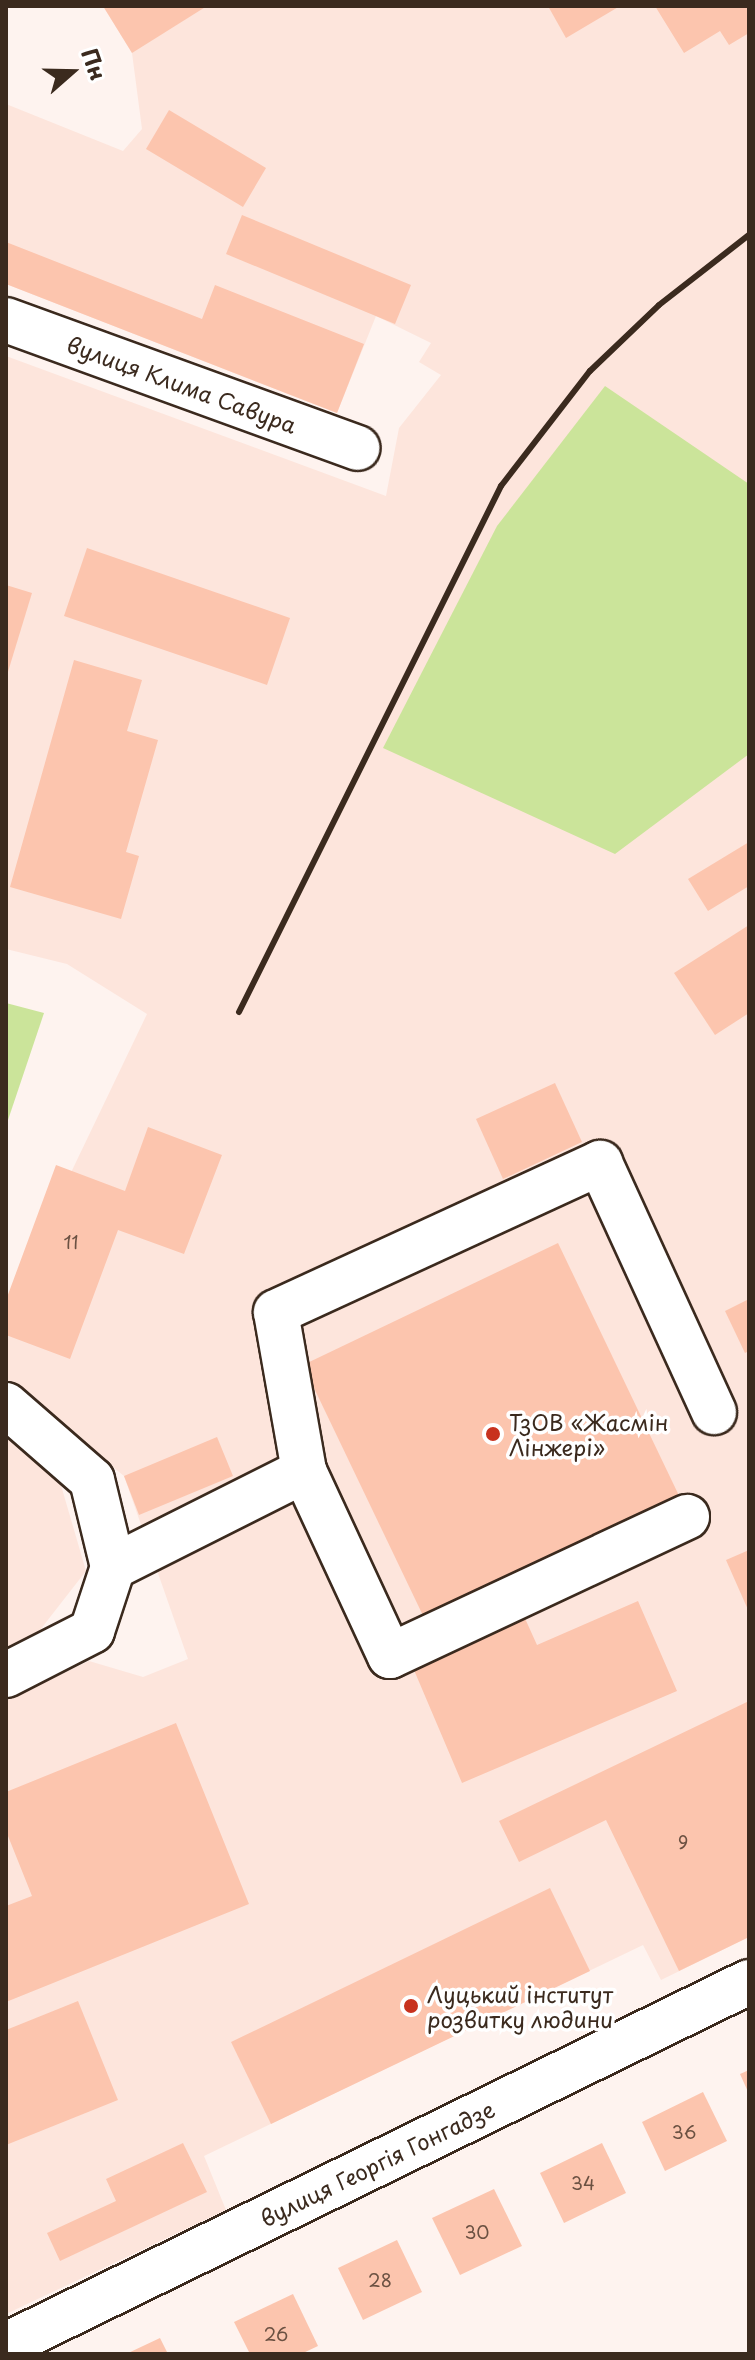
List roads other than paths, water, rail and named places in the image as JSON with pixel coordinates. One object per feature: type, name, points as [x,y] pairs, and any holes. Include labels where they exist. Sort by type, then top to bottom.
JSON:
[{"type":"street","name":"вулиця Клима Савура","points":[[6,320],[357,448]]},
{"type":"street","points":[[687,1517],[390,1656],[304,1471],[276,1312],[600,1163],[714,1412]]},
{"type":"street","points":[[6,1405],[92,1480],[113,1567],[92,1631],[6,1675]]},
{"type":"street","points":[[113,1567],[304,1471]]},
{"type":"street","name":"вулиця Георгія Гонгадзе","points":[[6,2345],[749,1982]]},
{"type":"railway","points":[[239,1012],[501,486],[590,371],[659,305],[749,235]]},
{"type":"place","name":"ТзОВ «Жасмін Лінжері»","points":[[493,1434]]},
{"type":"place","name":"Луцький інститут розвитку людини","points":[[411,2006]]}]
